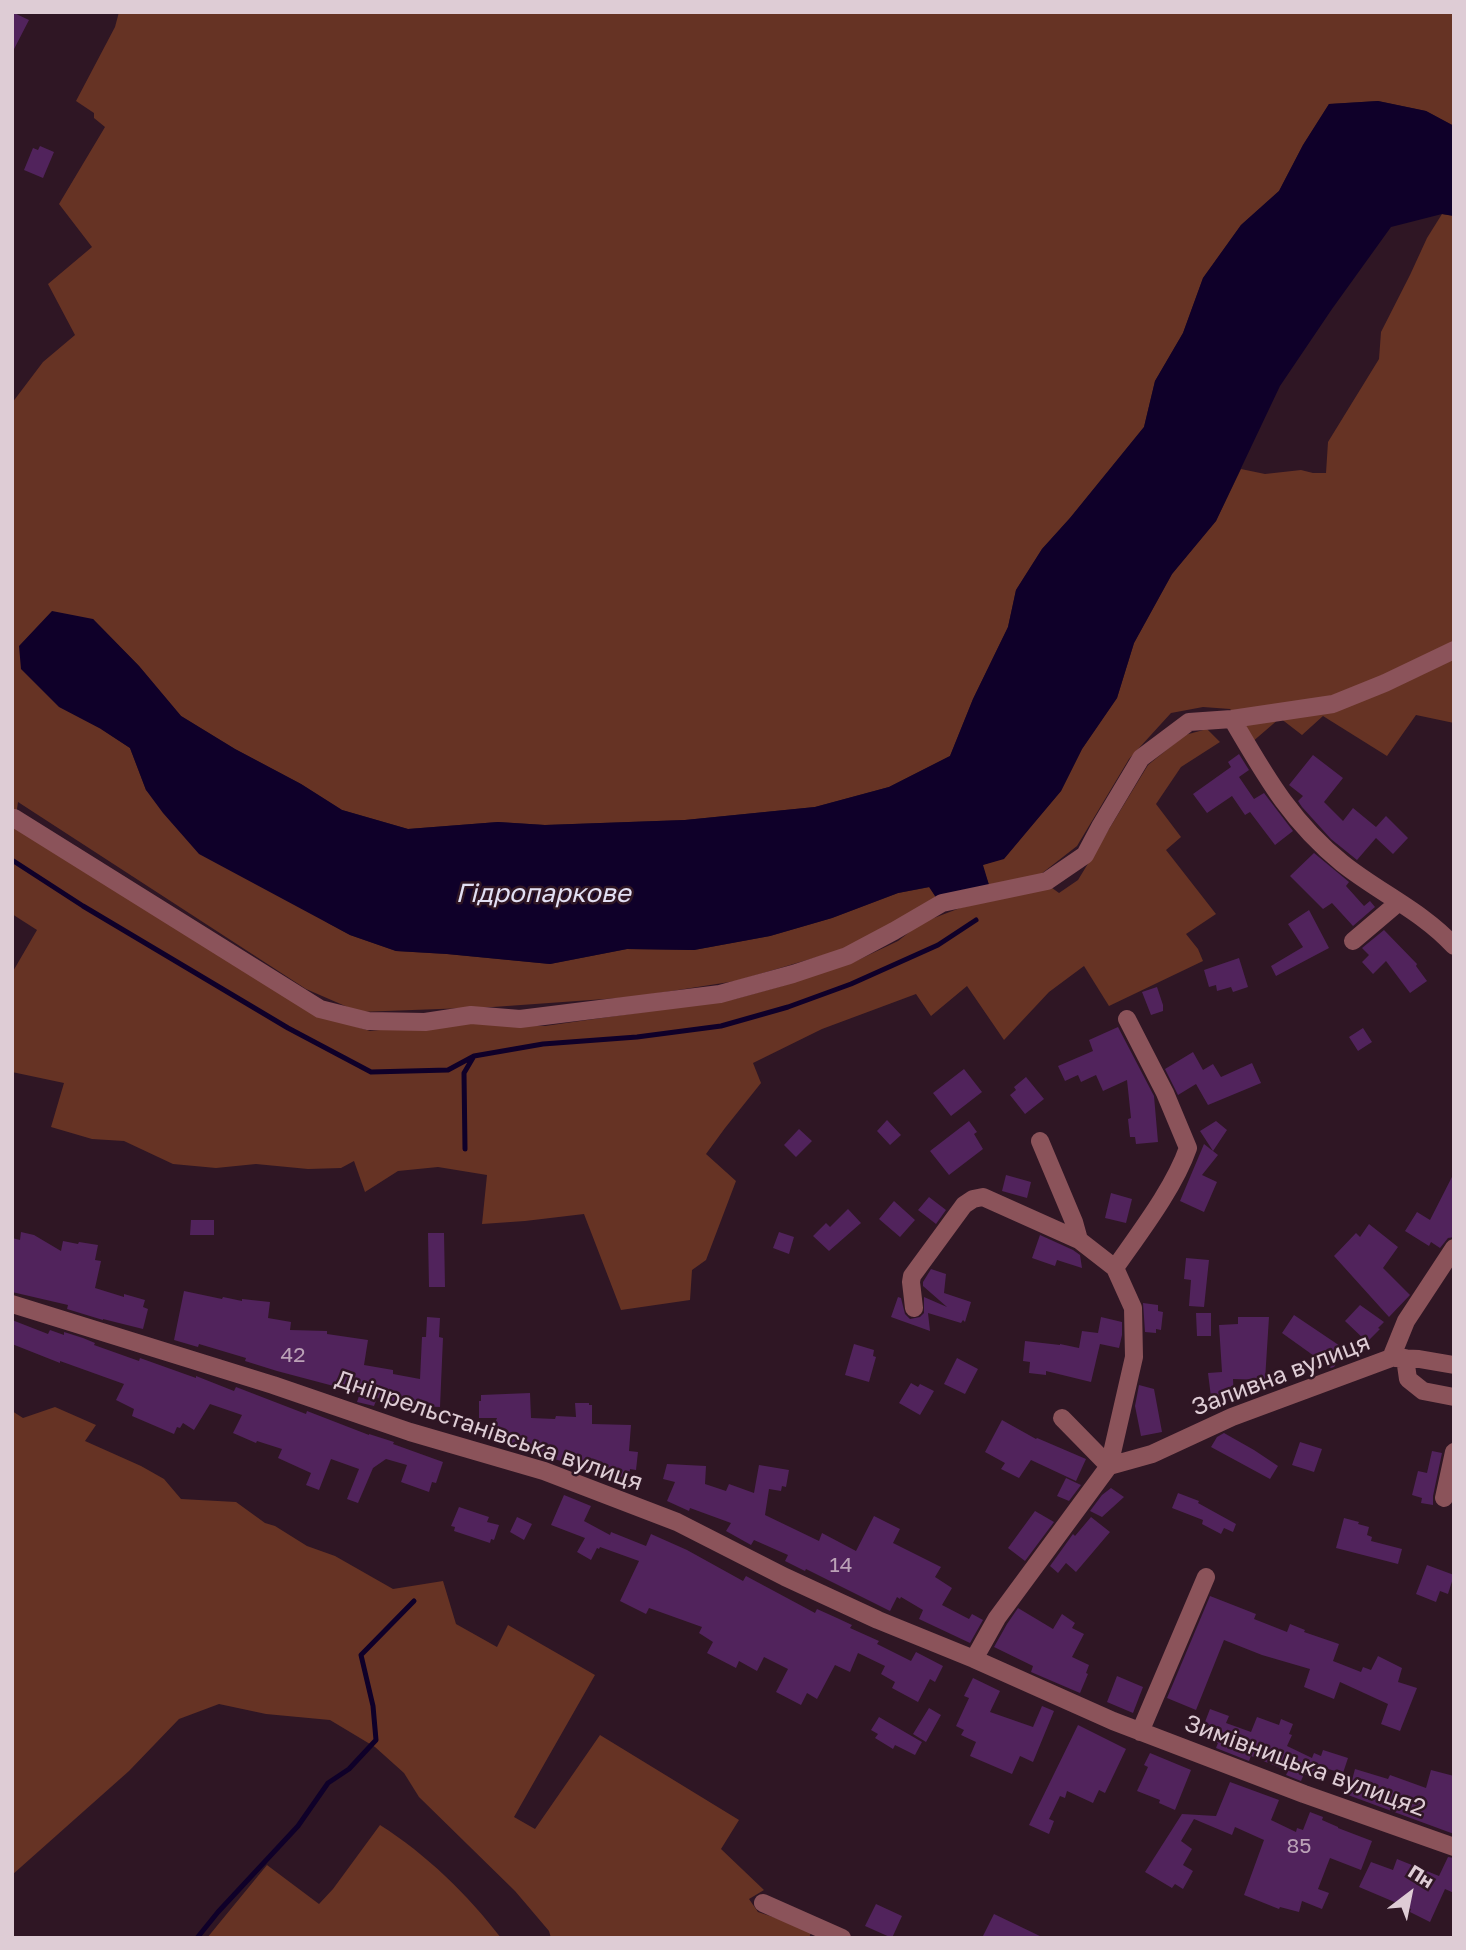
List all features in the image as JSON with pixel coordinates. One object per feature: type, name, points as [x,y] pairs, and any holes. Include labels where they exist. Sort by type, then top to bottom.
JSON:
[{"type":"street","points":[[14,818],[320,1009],[368,1021],[425,1022],[471,1015],[520,1019],[720,994],[847,956],[942,903],[1047,881],[1085,855],[1141,758],[1189,722],[1231,719],[1333,704],[1454,650]]},
{"type":"street","points":[[1231,719],[1271,786],[1307,832],[1343,864],[1440,930],[1454,946]]},
{"type":"street","points":[[1353,941],[1399,902]]},
{"type":"street","points":[[1115,1268],[1152,1215],[1188,1148],[1165,1093],[1126,1019]]},
{"type":"street","points":[[1040,1141],[1079,1240]]},
{"type":"street","points":[[914,1308],[912,1276],[964,1205],[973,1199],[984,1197],[1079,1240],[1115,1268],[1133,1308],[1134,1357],[1109,1466],[997,1618],[974,1659]]},
{"type":"street","name":"Заливна вулиця","points":[[1109,1466],[1152,1454],[1232,1417],[1398,1358],[1406,1321],[1454,1248]]},
{"type":"street","name":"Дніпрельстанівська вулиця","points":[[12,1304],[273,1385],[410,1432],[544,1471],[677,1522],[785,1577],[878,1620],[1140,1732]]},
{"type":"street","points":[[1398,1358],[1454,1365]]},
{"type":"street","points":[[1398,1358],[1408,1380],[1423,1391],[1454,1397]]},
{"type":"street","points":[[1062,1418],[1109,1466]]},
{"type":"street","points":[[1444,1498],[1454,1452]]},
{"type":"street","points":[[1140,1732],[1206,1577]]},
{"type":"street","name":"Зимівницька вулиця2","points":[[1140,1732],[1454,1847]]},
{"type":"street","points":[[763,1903],[842,1938]]},
{"type":"shaded area","points":[[119,12],[1454,12],[1454,126],[1426,111],[1378,101],[1329,104],[1303,145],[1279,191],[1241,225],[1203,278],[1183,333],[1155,381],[1144,427],[1042,549],[1016,590],[1008,627],[973,699],[950,756],[889,787],[815,807],[685,820],[545,825],[498,822],[408,829],[342,810],[181,716],[139,666],[93,619],[101,729],[130,748],[146,790],[328,923],[350,935],[396,951],[550,964],[627,949],[694,950],[770,936],[832,918],[898,893],[930,887],[937,899],[867,939],[834,952],[736,981],[633,997],[493,1007],[359,1012],[306,989],[18,802],[15,823],[315,1014],[370,1031],[473,1020],[510,1026],[545,1026],[735,999],[856,961],[898,941],[921,923],[960,908],[1048,885],[1059,893],[1078,880],[1148,765],[1185,735],[1207,729],[1220,742],[1181,767],[1156,804],[1181,837],[1166,850],[1216,914],[1186,934],[1198,949],[1203,961],[1109,1006],[1084,966],[1049,992],[1004,1040],[967,986],[931,1016],[916,994],[822,1029],[753,1063],[761,1083],[706,1154],[736,1181],[706,1260],[692,1270],[690,1300],[621,1310],[584,1214],[482,1224],[487,1175],[438,1167],[398,1171],[365,1192],[354,1161],[341,1168],[308,1169],[256,1164],[216,1168],[173,1164],[124,1141],[92,1139],[51,1127],[64,1083],[12,1072],[12,973],[37,930],[12,914],[12,403],[43,362],[75,335],[48,284],[92,247],[59,204],[105,127],[94,118],[94,113],[76,101],[115,27]]},
{"type":"shaded area","points":[[1442,214],[1454,216],[1454,723],[1416,715],[1387,756],[1323,716],[1302,735],[1280,718],[1251,743],[1230,709],[1203,707],[1171,713],[1129,759],[1077,846],[1041,874],[989,885],[982,865],[1004,858],[1061,791],[1082,749],[1117,698],[1134,643],[1172,574],[1216,521],[1241,469],[1265,474],[1301,470],[1326,473],[1328,442],[1379,359],[1381,332],[1427,238]]},
{"type":"shaded area","points":[[55,1407],[96,1425],[85,1441],[164,1479],[181,1499],[236,1502],[265,1523],[275,1526],[307,1546],[335,1556],[393,1589],[443,1581],[456,1624],[497,1647],[508,1625],[595,1675],[514,1817],[535,1829],[600,1735],[739,1820],[721,1849],[764,1890],[749,1899],[758,1912],[812,1930],[809,1938],[551,1938],[549,1931],[515,1891],[419,1797],[404,1773],[375,1747],[330,1720],[266,1714],[219,1704],[179,1719],[129,1771],[12,1875],[12,1411],[23,1418]]},
{"type":"shaded area","points":[[380,1825],[414,1849],[445,1876],[475,1906],[501,1938],[207,1938],[267,1865],[319,1904]]},
{"type":"water","name":"Гідропаркове","points":[[1378,101],[1426,111],[1454,126],[1454,216],[1442,214],[1391,227],[1332,309],[1280,386],[1216,521],[1172,574],[1134,643],[1117,698],[1082,749],[1061,791],[1004,859],[983,865],[989,885],[937,899],[929,887],[898,893],[832,918],[770,936],[694,950],[627,949],[550,964],[396,951],[350,935],[199,854],[146,790],[130,748],[59,707],[21,669],[19,646],[52,611],[93,619],[139,666],[181,716],[342,810],[408,829],[498,822],[545,825],[685,820],[815,807],[889,787],[950,756],[973,699],[1008,627],[1016,590],[1042,549],[1144,427],[1155,381],[1183,333],[1203,278],[1241,225],[1279,191],[1303,145],[1329,104]]},
{"type":"building","points":[[12,12],[29,20],[12,53]]},
{"type":"building","points":[[40,146],[54,152],[43,178],[24,170],[33,148],[38,150]]},
{"type":"building","points":[[1239,754],[1249,770],[1239,777],[1254,799],[1264,793],[1293,831],[1275,845],[1250,812],[1245,815],[1232,796],[1207,813],[1193,794],[1231,767],[1228,762]]},
{"type":"building","points":[[1313,755],[1343,778],[1324,802],[1343,821],[1353,808],[1376,827],[1386,816],[1408,838],[1393,854],[1376,838],[1357,860],[1331,839],[1302,807],[1298,801],[1303,796],[1289,785]]},
{"type":"building","points":[[1314,853],[1349,882],[1346,886],[1364,906],[1370,901],[1375,907],[1353,926],[1332,903],[1323,909],[1290,876]]},
{"type":"building","points":[[1309,910],[1329,948],[1276,976],[1271,966],[1303,947],[1288,924]]},
{"type":"building","points":[[1384,930],[1417,964],[1427,981],[1410,993],[1386,961],[1373,974],[1362,962],[1369,955],[1362,948]]},
{"type":"building","points":[[1239,958],[1248,987],[1233,992],[1231,987],[1217,991],[1216,985],[1209,987],[1204,970]]},
{"type":"building","points":[[1157,987],[1163,1011],[1151,1015],[1142,992]]},
{"type":"building","points":[[1118,1027],[1154,1096],[1158,1142],[1136,1144],[1135,1137],[1130,1137],[1127,1080],[1103,1091],[1096,1075],[1081,1082],[1078,1075],[1065,1081],[1058,1066],[1093,1051],[1089,1040]]},
{"type":"building","points":[[1363,1028],[1372,1042],[1358,1051],[1349,1037]]},
{"type":"building","points":[[1193,1052],[1203,1070],[1213,1064],[1221,1077],[1252,1063],[1261,1083],[1208,1105],[1196,1084],[1178,1095],[1165,1069]]},
{"type":"building","points":[[964,1069],[982,1092],[951,1116],[933,1093]]},
{"type":"building","points":[[1026,1077],[1044,1099],[1025,1114],[1010,1095],[1016,1090],[1014,1087]]},
{"type":"building","points":[[887,1120],[901,1135],[890,1145],[877,1131]]},
{"type":"building","points":[[969,1121],[977,1132],[974,1134],[983,1149],[949,1175],[930,1151]]},
{"type":"building","points":[[1216,1121],[1227,1130],[1213,1151],[1200,1131]]},
{"type":"building","points":[[799,1129],[812,1141],[796,1157],[784,1145]]},
{"type":"building","points":[[1204,1144],[1218,1155],[1202,1175],[1217,1182],[1204,1212],[1180,1201]]},
{"type":"building","points":[[1454,1173],[1454,1237],[1448,1238],[1440,1248],[1431,1242],[1429,1246],[1405,1231],[1417,1212],[1430,1220]]},
{"type":"building","points":[[1006,1175],[1031,1182],[1027,1198],[1002,1191]]},
{"type":"building","points":[[1111,1193],[1132,1199],[1126,1223],[1105,1218]]},
{"type":"building","points":[[929,1197],[946,1210],[936,1224],[918,1210]]},
{"type":"building","points":[[894,1201],[915,1220],[900,1237],[879,1219]]},
{"type":"building","points":[[848,1209],[861,1223],[829,1251],[813,1236],[826,1223],[830,1227]]},
{"type":"building","points":[[191,1220],[214,1220],[214,1235],[190,1235]]},
{"type":"building","points":[[1369,1224],[1398,1247],[1383,1268],[1410,1295],[1389,1317],[1334,1256],[1356,1233],[1360,1237]]},
{"type":"building","points":[[21,1232],[34,1235],[61,1251],[63,1241],[98,1245],[95,1260],[101,1261],[95,1288],[145,1300],[143,1307],[148,1309],[143,1329],[67,1309],[68,1305],[12,1292],[12,1238],[20,1240]]},
{"type":"building","points":[[779,1232],[794,1237],[789,1254],[773,1248]]},
{"type":"building","points":[[428,1233],[444,1233],[445,1287],[429,1287]]},
{"type":"building","points":[[1040,1235],[1080,1255],[1082,1268],[1057,1260],[1055,1266],[1032,1258]]},
{"type":"building","points":[[1186,1258],[1209,1260],[1204,1307],[1189,1306],[1191,1280],[1184,1279]]},
{"type":"building","points":[[931,1269],[946,1274],[944,1293],[971,1302],[965,1322],[928,1313],[930,1331],[891,1317],[898,1297],[901,1298],[905,1314],[910,1319],[920,1317],[924,1313],[924,1297],[947,1307],[923,1286]]},
{"type":"building","points":[[184,1291],[222,1299],[270,1302],[268,1318],[291,1322],[290,1330],[327,1331],[327,1334],[368,1340],[364,1365],[393,1370],[393,1374],[420,1379],[422,1337],[426,1337],[427,1317],[440,1318],[439,1337],[443,1338],[440,1407],[377,1398],[374,1406],[357,1402],[360,1393],[277,1371],[245,1361],[246,1358],[199,1344],[198,1347],[174,1340]]},
{"type":"building","points":[[1143,1303],[1158,1305],[1158,1311],[1163,1312],[1161,1330],[1156,1329],[1156,1333],[1145,1332]]},
{"type":"building","points":[[1360,1305],[1384,1322],[1367,1342],[1345,1321]]},
{"type":"building","points":[[1196,1313],[1211,1313],[1211,1336],[1197,1336]]},
{"type":"building","points":[[1294,1315],[1346,1350],[1334,1367],[1331,1368],[1282,1333]]},
{"type":"building","points":[[1101,1317],[1122,1322],[1122,1335],[1119,1348],[1100,1344],[1091,1382],[1046,1371],[1046,1375],[1029,1373],[1030,1362],[1023,1361],[1025,1341],[1079,1348],[1082,1331],[1098,1333]]},
{"type":"building","points":[[1238,1317],[1269,1317],[1265,1380],[1233,1379],[1234,1400],[1220,1401],[1220,1396],[1211,1397],[1208,1373],[1222,1372],[1219,1325],[1238,1324]]},
{"type":"building","points":[[12,1320],[48,1334],[50,1330],[83,1338],[95,1343],[94,1345],[139,1361],[140,1358],[234,1391],[236,1387],[306,1414],[307,1411],[394,1442],[393,1444],[443,1462],[436,1483],[432,1482],[429,1492],[401,1482],[407,1465],[386,1459],[373,1468],[358,1503],[347,1499],[359,1469],[331,1459],[319,1490],[306,1485],[311,1473],[278,1458],[282,1449],[257,1441],[256,1443],[233,1433],[242,1415],[210,1404],[194,1430],[183,1423],[180,1428],[177,1427],[174,1434],[132,1416],[134,1409],[116,1400],[124,1384],[12,1344]]},
{"type":"building","points":[[854,1344],[874,1350],[873,1356],[876,1357],[869,1382],[845,1375]]},
{"type":"building","points":[[957,1358],[978,1369],[965,1394],[944,1384]]},
{"type":"building","points":[[911,1383],[934,1391],[920,1415],[899,1403]]},
{"type":"building","points":[[1139,1385],[1154,1389],[1162,1432],[1141,1436],[1135,1406]]},
{"type":"building","points":[[530,1393],[531,1418],[576,1417],[575,1403],[589,1403],[592,1405],[592,1424],[631,1425],[629,1451],[638,1452],[636,1470],[630,1469],[629,1478],[610,1476],[489,1439],[497,1418],[479,1418],[481,1395]]},
{"type":"building","points":[[1002,1420],[1036,1439],[1086,1459],[1076,1481],[1031,1460],[1019,1478],[1001,1469],[1005,1463],[985,1452]]},
{"type":"building","points":[[1224,1433],[1278,1466],[1270,1479],[1211,1447],[1217,1437]]},
{"type":"building","points":[[1300,1442],[1322,1449],[1314,1472],[1292,1465]]},
{"type":"building","points":[[1432,1451],[1442,1453],[1433,1505],[1421,1503],[1422,1498],[1412,1495],[1418,1471],[1427,1473]]},
{"type":"building","points":[[667,1464],[706,1466],[705,1484],[726,1491],[729,1484],[754,1493],[759,1465],[789,1470],[786,1487],[782,1486],[781,1491],[769,1489],[765,1515],[819,1541],[822,1533],[856,1551],[874,1516],[900,1529],[893,1543],[941,1567],[935,1577],[952,1588],[942,1605],[969,1619],[972,1614],[983,1620],[970,1643],[919,1619],[923,1610],[901,1597],[897,1597],[890,1611],[785,1561],[788,1555],[754,1540],[751,1545],[726,1531],[731,1523],[690,1508],[689,1511],[667,1501],[675,1482],[663,1479]]},
{"type":"building","points":[[1066,1478],[1081,1485],[1069,1501],[1057,1496]]},
{"type":"building","points":[[1111,1488],[1124,1497],[1102,1517],[1090,1511],[1102,1495]]},
{"type":"building","points":[[1178,1493],[1199,1501],[1198,1503],[1236,1524],[1233,1532],[1224,1528],[1221,1534],[1202,1524],[1203,1520],[1172,1508]]},
{"type":"building","points":[[564,1495],[591,1506],[584,1521],[610,1535],[611,1532],[646,1546],[651,1534],[687,1550],[743,1581],[746,1576],[815,1613],[817,1609],[852,1625],[850,1628],[879,1641],[877,1644],[911,1661],[916,1652],[943,1666],[935,1682],[930,1679],[918,1702],[892,1688],[895,1682],[881,1674],[885,1666],[858,1653],[850,1672],[835,1665],[817,1699],[807,1693],[801,1705],[776,1692],[788,1669],[764,1657],[757,1671],[739,1661],[736,1668],[707,1653],[713,1642],[699,1633],[702,1627],[649,1608],[646,1614],[620,1601],[639,1561],[600,1547],[591,1560],[577,1552],[585,1538],[551,1525]]},
{"type":"building","points":[[459,1507],[489,1517],[487,1522],[499,1525],[494,1540],[491,1539],[490,1543],[454,1531],[455,1527],[451,1526]]},
{"type":"building","points":[[1035,1511],[1054,1522],[1025,1561],[1008,1548]]},
{"type":"building","points":[[517,1517],[532,1524],[524,1540],[510,1532]]},
{"type":"building","points":[[1091,1517],[1110,1532],[1076,1572],[1066,1563],[1058,1573],[1050,1566],[1073,1534],[1075,1536]]},
{"type":"building","points":[[1344,1518],[1369,1527],[1367,1535],[1372,1537],[1371,1541],[1402,1549],[1398,1564],[1336,1548]]},
{"type":"building","points":[[1427,1565],[1454,1575],[1448,1594],[1440,1591],[1436,1602],[1416,1594]]},
{"type":"building","points":[[1210,1596],[1256,1614],[1254,1619],[1287,1632],[1290,1624],[1305,1630],[1304,1632],[1339,1644],[1333,1661],[1361,1672],[1363,1667],[1371,1670],[1378,1656],[1402,1668],[1398,1682],[1417,1688],[1400,1731],[1381,1724],[1388,1704],[1340,1682],[1334,1699],[1304,1687],[1310,1669],[1224,1640],[1196,1710],[1167,1698]]},
{"type":"building","points":[[1018,1608],[1053,1629],[1062,1614],[1075,1623],[1072,1628],[1084,1634],[1072,1657],[1089,1665],[1080,1693],[1031,1672],[1033,1666],[994,1647]]},
{"type":"building","points":[[1117,1676],[1143,1687],[1133,1713],[1107,1702]]},
{"type":"building","points":[[973,1678],[1000,1691],[990,1712],[1033,1727],[1042,1706],[1054,1711],[1033,1762],[1020,1756],[1012,1774],[970,1756],[976,1742],[961,1735],[964,1730],[956,1726],[969,1698],[964,1696]]},
{"type":"building","points":[[929,1708],[941,1715],[926,1742],[913,1734]]},
{"type":"building","points":[[1210,1709],[1229,1716],[1226,1723],[1251,1732],[1257,1717],[1279,1725],[1281,1719],[1293,1724],[1287,1746],[1312,1758],[1314,1753],[1321,1756],[1323,1750],[1348,1758],[1343,1773],[1328,1769],[1324,1781],[1304,1774],[1301,1781],[1286,1775],[1288,1771],[1251,1756],[1249,1761],[1216,1748],[1218,1743],[1203,1737],[1209,1724],[1205,1722]]},
{"type":"building","points":[[879,1717],[922,1742],[915,1755],[895,1745],[893,1749],[875,1738],[878,1734],[871,1730]]},
{"type":"building","points":[[1078,1725],[1126,1749],[1105,1793],[1099,1790],[1093,1803],[1067,1791],[1065,1798],[1060,1796],[1049,1819],[1054,1821],[1049,1834],[1029,1825]]},
{"type":"building","points":[[1150,1753],[1191,1770],[1175,1810],[1159,1803],[1160,1800],[1137,1791],[1148,1767],[1144,1765]]},
{"type":"building","points":[[1355,1769],[1388,1779],[1390,1775],[1426,1788],[1431,1770],[1454,1776],[1454,1834],[1348,1795]]},
{"type":"building","points":[[1230,1782],[1279,1800],[1271,1820],[1296,1832],[1297,1828],[1303,1830],[1310,1812],[1323,1817],[1322,1820],[1338,1828],[1372,1841],[1361,1870],[1330,1858],[1318,1889],[1329,1893],[1322,1909],[1302,1901],[1299,1912],[1280,1907],[1279,1909],[1244,1895],[1264,1840],[1235,1827],[1232,1835],[1194,1819],[1181,1841],[1192,1849],[1183,1865],[1193,1871],[1183,1889],[1175,1884],[1172,1888],[1145,1872],[1182,1814],[1216,1816]]},
{"type":"building","points":[[1448,1857],[1454,1858],[1454,1893],[1445,1889],[1430,1922],[1410,1912],[1411,1909],[1359,1887],[1371,1862],[1393,1870],[1397,1859],[1439,1876]]},
{"type":"building","points":[[876,1904],[902,1916],[892,1938],[865,1926]]},
{"type":"building","points":[[994,1914],[1044,1938],[982,1938]]},
{"type":"waterway","points":[[12,860],[83,906],[288,1028],[371,1072],[448,1070],[474,1056],[543,1044],[637,1037],[721,1026],[788,1007],[851,984],[938,945],[976,920]]},
{"type":"waterway","points":[[465,1149],[464,1073],[474,1056]]},
{"type":"waterway","points":[[197,1938],[298,1826],[328,1783],[349,1769],[376,1740],[373,1706],[361,1655],[414,1601]]}]
